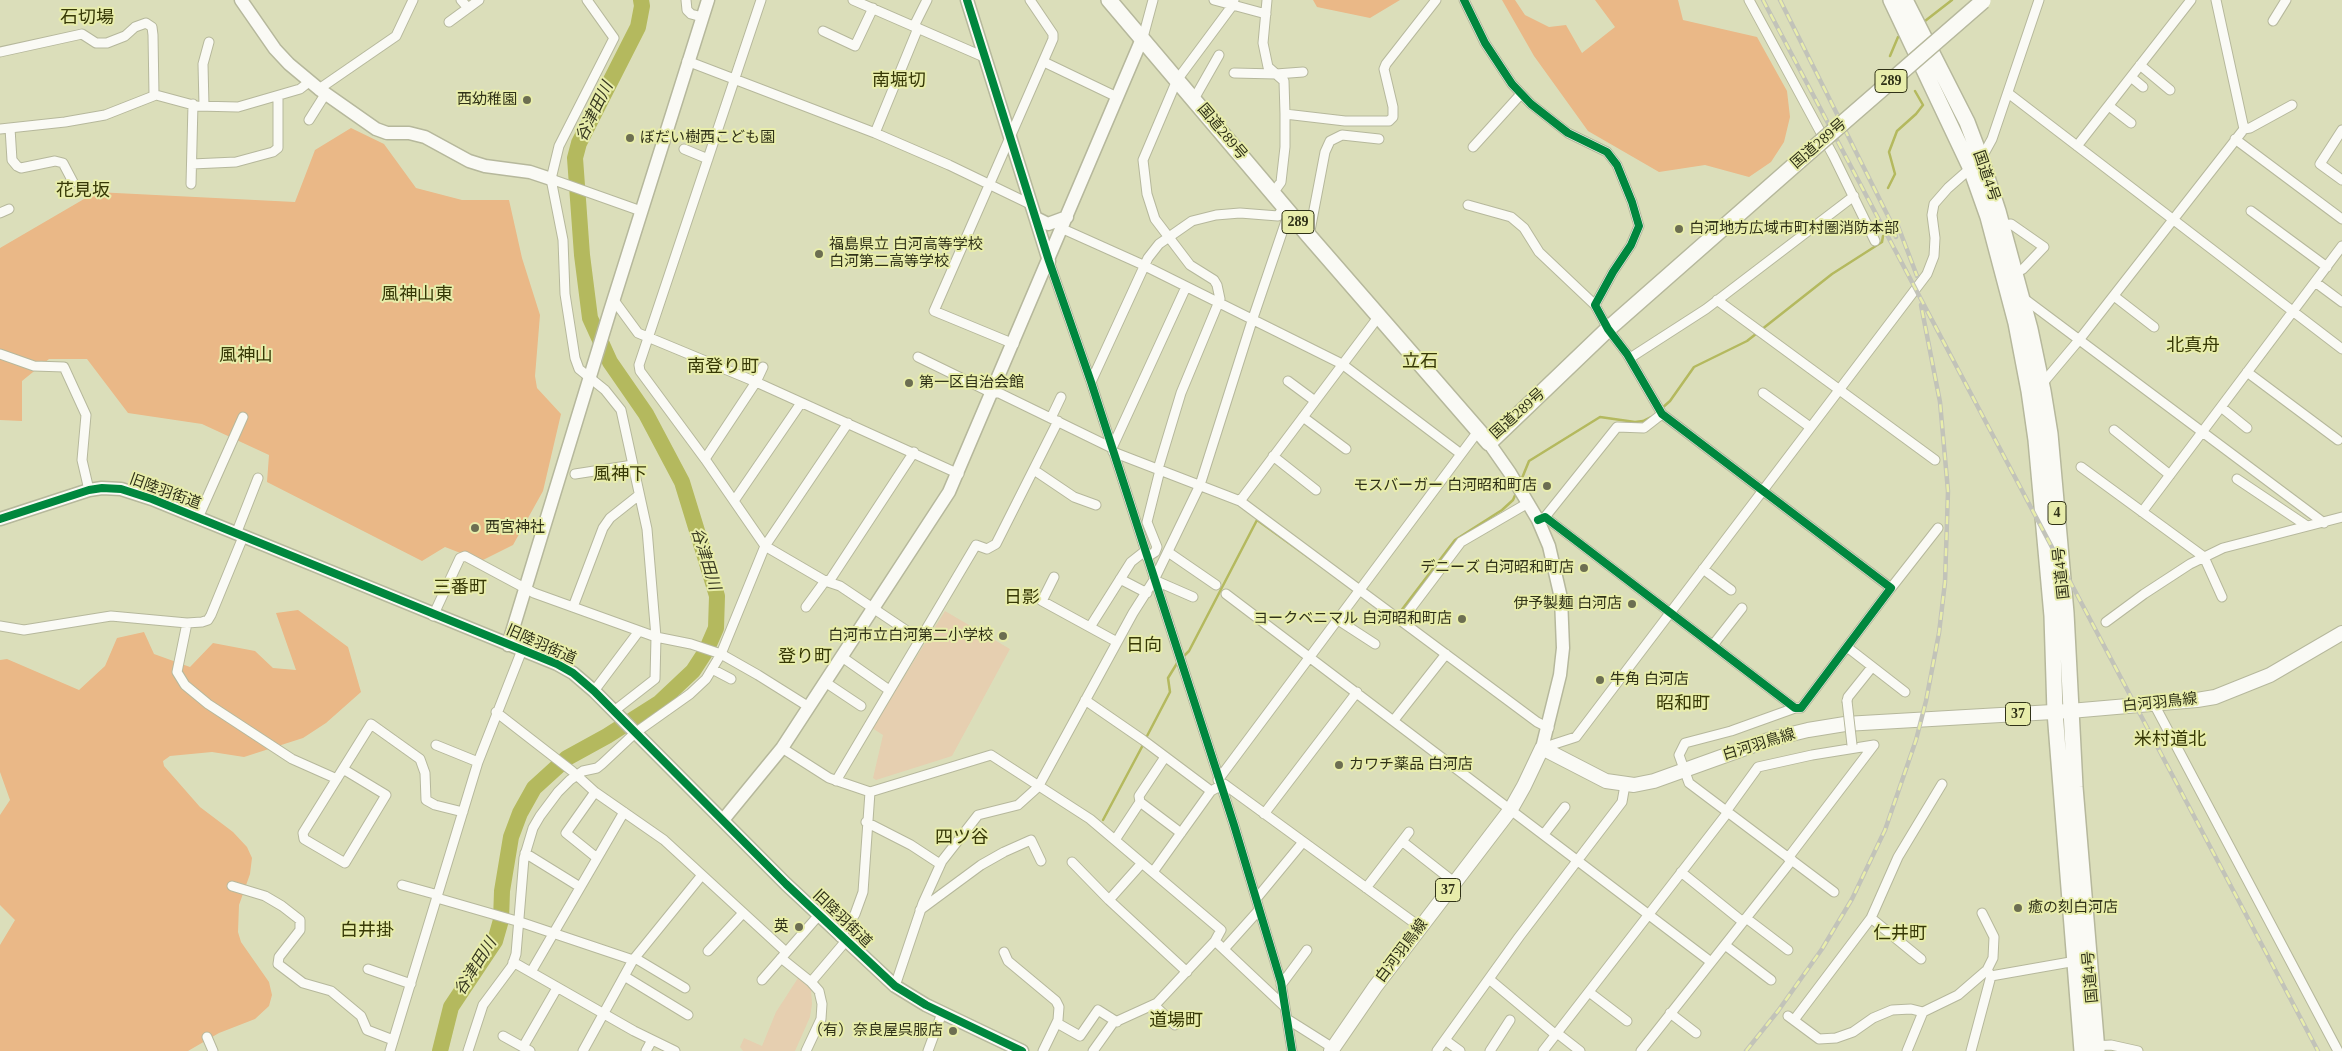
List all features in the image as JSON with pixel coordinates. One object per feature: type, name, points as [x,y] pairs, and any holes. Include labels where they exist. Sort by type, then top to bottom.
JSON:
[{"type":"highway","name":"国道289号","points":[[1109,0],[1309,236],[1480,430],[1489,443],[1608,329],[1983,0]]},
{"type":"highway","name":"国道4号","points":[[1892,0],[1976,164],[2002,225],[2042,384],[2050,434],[2066,614],[2062,712],[2076,962],[2090,1049]]},
{"type":"highway","name":"国道4号","points":[[1905,0],[1966,122],[2016,324],[2029,391],[2036,440],[2062,712],[2090,1049]]},
{"type":"main road","name":"白河羽鳥線","points":[[1332,1049],[1420,927],[1511,809],[1542,748],[1594,776],[1625,785],[1644,783],[1771,739],[1845,724],[2062,712],[2197,700],[2233,691],[2270,676],[2342,633]]},
{"type":"street","points":[[241,0],[275,49],[318,88],[382,131],[425,137],[462,157],[485,166],[530,172],[590,191],[641,211]]},
{"type":"street","points":[[0,129],[65,122],[104,115],[154,95],[204,106],[238,108],[300,89],[318,88],[396,36],[413,0]]},
{"type":"street","points":[[461,0],[468,8]]},
{"type":"street","points":[[449,22],[479,0]]},
{"type":"street","points":[[587,0],[614,38],[559,146],[555,180],[563,240],[565,294],[575,358],[579,369],[591,372],[620,410],[647,529],[656,637],[655,679],[615,713]]},
{"type":"street","points":[[686,0],[687,10],[691,14],[702,18]]},
{"type":"street","points":[[508,645],[687,61],[708,0]]},
{"type":"street","points":[[761,0],[648,337],[639,365],[640,371],[705,459],[765,546],[825,581],[840,586],[920,639]]},
{"type":"street","points":[[853,0],[984,58]]},
{"type":"street","points":[[875,133],[926,0]]},
{"type":"street","points":[[968,0],[984,58],[1049,261],[1091,382],[1256,899],[1281,985],[1292,1051]]},
{"type":"street","points":[[1014,344],[934,311],[1011,139],[1044,62],[1053,34],[1030,0]]},
{"type":"street","points":[[723,820],[782,748],[959,474],[1142,41],[1153,0]]},
{"type":"street","points":[[1214,0],[1233,3],[1266,14]]},
{"type":"street","points":[[1267,0],[1263,43],[1268,67],[1284,81],[1285,147],[1281,182],[1273,193]]},
{"type":"street","points":[[1285,114],[1345,121],[1389,121],[1393,117],[1393,107],[1384,69],[1436,0]]},
{"type":"street","points":[[1464,0],[1485,43],[1530,104],[1568,133],[1607,152],[1617,165],[1632,202],[1639,226],[1638,231],[1595,305]]},
{"type":"street","points":[[1749,0],[1854,196],[1875,241]]},
{"type":"street","points":[[1542,748],[1576,737],[1927,274],[1934,256],[1935,238],[1932,215],[1934,204],[1948,188],[1976,164],[1992,139],[2039,0]]},
{"type":"street","points":[[2077,146],[2191,0]]},
{"type":"street","points":[[2216,0],[2244,129]]},
{"type":"street","points":[[2273,21],[2286,0]]},
{"type":"street","points":[[1090,627],[1131,562],[1146,554],[1155,552],[1157,547],[1148,522],[1159,469],[1181,393],[1219,305],[1220,299],[1217,285],[1207,275],[1190,265],[1157,223],[1147,194],[1143,160],[1177,80],[1233,3]]},
{"type":"street","points":[[823,31],[855,46],[872,8]]},
{"type":"street","points":[[0,52],[82,34],[96,43],[107,43],[125,36],[135,27],[146,23],[152,28],[153,36],[154,95]]},
{"type":"street","points":[[204,106],[203,64],[209,42]]},
{"type":"street","points":[[1194,99],[1219,55]]},
{"type":"street","points":[[687,61],[875,133],[990,184],[1032,205]]},
{"type":"street","points":[[1044,62],[1117,97]]},
{"type":"street","points":[[2140,65],[2170,90]]},
{"type":"street","points":[[1234,73],[1276,74],[1303,72]]},
{"type":"street","points":[[2131,78],[2143,88]]},
{"type":"street","points":[[309,120],[318,88]]},
{"type":"street","points":[[2008,93],[2342,349]]},
{"type":"street","points":[[1473,147],[1522,94]]},
{"type":"street","points":[[192,164],[236,162],[273,152],[278,148],[278,96]]},
{"type":"street","points":[[191,184],[193,104]]},
{"type":"street","points":[[2042,384],[2080,340],[2244,129],[2250,128],[2292,105]]},
{"type":"street","points":[[2108,106],[2131,123]]},
{"type":"street","points":[[10,128],[12,160],[17,166],[22,168],[55,161],[63,163],[73,182]]},
{"type":"street","points":[[2342,130],[2320,164],[2342,180]]},
{"type":"street","points":[[1309,236],[1324,152],[1330,141],[1342,135],[1379,139]]},
{"type":"street","points":[[2236,139],[2341,216]]},
{"type":"street","points":[[684,149],[708,159]]},
{"type":"street","points":[[1630,358],[1717,300],[1854,196]]},
{"type":"street","points":[[1468,205],[1511,216],[1524,228],[1539,252],[1595,305],[1608,329],[1630,358],[1662,414],[1891,588]]},
{"type":"street","points":[[0,213],[9,209]]},
{"type":"street","points":[[1091,382],[1144,267],[1159,244],[1192,221],[1216,215],[1240,213],[1278,216],[1286,209]]},
{"type":"street","points":[[895,986],[920,910],[940,864],[978,815],[1018,805],[1038,786],[1133,613],[1154,580],[1200,485],[1286,209]]},
{"type":"street","points":[[2252,211],[2327,266]]},
{"type":"street","points":[[1036,218],[1048,224],[1065,223],[1144,267],[1342,364],[1461,454]]},
{"type":"street","points":[[2002,225],[2011,224],[2044,247],[2023,269],[2015,273]]},
{"type":"street","points":[[2142,512],[2342,246]]},
{"type":"street","points":[[2315,282],[2342,302]]},
{"type":"street","points":[[1113,450],[1186,287]]},
{"type":"street","points":[[2114,296],[2154,327]]},
{"type":"street","points":[[1717,300],[1935,460]]},
{"type":"street","points":[[2022,300],[2026,300],[2324,522]]},
{"type":"street","points":[[612,305],[627,316],[634,330],[648,337],[756,382],[959,474]]},
{"type":"street","points":[[1240,500],[1379,316]]},
{"type":"street","points":[[0,354],[34,366],[64,367],[86,416],[82,460],[89,490]]},
{"type":"street","points":[[918,357],[992,393],[999,393],[1113,450],[1240,500],[1537,722],[1549,728]]},
{"type":"street","points":[[705,459],[756,382],[763,367]]},
{"type":"street","points":[[2247,372],[2338,440]]},
{"type":"street","points":[[1288,381],[1315,401]]},
{"type":"street","points":[[1763,393],[1810,427]]},
{"type":"street","points":[[836,781],[976,546],[988,549],[996,544],[1034,470],[1055,420],[1061,397]]},
{"type":"street","points":[[734,501],[801,403]]},
{"type":"street","points":[[2221,407],[2246,428]]},
{"type":"street","points":[[1542,519],[1612,431],[1617,427],[1644,428],[1662,414]]},
{"type":"street","points":[[1303,416],[1346,449]]},
{"type":"street","points":[[198,518],[243,417]]},
{"type":"street","points":[[468,1051],[483,1005],[513,962],[516,954],[525,853],[533,828],[540,816],[574,774],[597,768],[634,731],[690,694],[706,679],[721,654],[765,546],[848,424]]},
{"type":"street","points":[[1153,872],[1210,791],[1219,783],[1310,657],[1480,430]]},
{"type":"street","points":[[2114,430],[2170,475]]},
{"type":"street","points":[[1489,443],[1528,503],[1542,519],[1670,612],[1795,708]]},
{"type":"street","points":[[806,607],[825,581],[830,580],[914,452]]},
{"type":"street","points":[[1274,456],[1316,490]]},
{"type":"street","points":[[574,474],[633,465]]},
{"type":"street","points":[[2081,467],[2204,558],[2222,597]]},
{"type":"street","points":[[1034,470],[1074,497],[1096,505]]},
{"type":"street","points":[[0,626],[24,630],[111,616],[187,623],[208,620],[240,535],[258,478]]},
{"type":"street","points":[[2237,479],[2306,526]]},
{"type":"street","name":"旧陸羽街道","points":[[0,519],[89,490],[102,488],[121,489],[240,535],[433,616],[522,650],[573,673],[594,691],[842,939],[895,986],[942,1013],[1022,1051]]},
{"type":"street","points":[[573,607],[603,528],[610,518],[639,495]]},
{"type":"street","points":[[1402,620],[1461,542],[1528,503]]},
{"type":"street","points":[[2106,622],[2144,594],[2223,548],[2342,517]]},
{"type":"street","points":[[1542,519],[1556,572],[1563,624],[1560,675],[1549,728],[1542,748]]},
{"type":"street","points":[[1834,892],[1689,783],[1679,755],[1685,743],[1731,731],[1795,708],[1801,708],[1938,528]]},
{"type":"street","points":[[1168,552],[1216,585]]},
{"type":"street","points":[[433,616],[463,555],[525,590],[656,637],[691,644],[721,654],[758,674],[809,707]]},
{"type":"street","points":[[1703,568],[1731,590]]},
{"type":"street","points":[[1054,577],[1042,601],[1117,642]]},
{"type":"street","points":[[1120,579],[1147,593]]},
{"type":"street","points":[[1154,580],[1193,597]]},
{"type":"street","points":[[1226,594],[1711,962]]},
{"type":"street","points":[[1713,645],[1742,608]]},
{"type":"street","points":[[1338,620],[1375,644]]},
{"type":"street","points":[[187,623],[177,672],[185,685],[208,704],[292,759],[337,779]]},
{"type":"street","points":[[594,691],[639,631]]},
{"type":"street","points":[[1847,647],[1905,692]]},
{"type":"street","points":[[390,1051],[478,762],[496,712],[522,650]]},
{"type":"street","points":[[1394,720],[1446,654]]},
{"type":"street","points":[[842,657],[889,690]]},
{"type":"street","points":[[1852,747],[1848,697],[1872,667]]},
{"type":"street","points":[[712,669],[731,679]]},
{"type":"street","points":[[825,682],[861,706]]},
{"type":"street","points":[[1264,814],[1357,692]]},
{"type":"street","points":[[1085,700],[1210,791]]},
{"type":"street","points":[[2154,704],[2338,1051]]},
{"type":"street","points":[[496,712],[594,792],[664,840],[743,913],[811,982],[819,991],[822,1004],[821,1020],[806,1051]]},
{"type":"street","points":[[344,769],[386,795],[345,863],[303,837],[303,833],[371,724],[420,759],[425,773],[426,800],[435,805],[463,812]]},
{"type":"street","points":[[436,745],[478,762]]},
{"type":"street","points":[[1543,1051],[1681,872],[1758,768],[1812,754],[1852,747],[1874,746],[1745,920],[1641,1051]]},
{"type":"street","points":[[782,748],[836,781],[870,792],[991,755],[1090,819],[1221,930],[1187,972],[1154,1005],[1113,1023],[1093,1051]]},
{"type":"street","points":[[1165,757],[1139,796],[1140,802],[1180,833]]},
{"type":"street","points":[[1219,783],[1224,784],[1420,927]]},
{"type":"street","points":[[1942,784],[1898,857],[1871,918],[1791,1018],[1819,1039],[1836,1038],[1853,1032],[1874,1018],[1892,1010],[1911,1009],[1923,1012],[1958,995],[1989,973],[2076,962]]},
{"type":"street","points":[[1438,1051],[1489,979],[1622,802],[1625,785]]},
{"type":"street","points":[[594,792],[566,833],[597,858]]},
{"type":"street","points":[[811,982],[842,939],[855,914],[863,892],[866,822],[870,792]]},
{"type":"street","points":[[1115,840],[1140,802]]},
{"type":"street","points":[[1544,834],[1565,807]]},
{"type":"street","points":[[531,972],[624,812]]},
{"type":"street","points":[[866,822],[911,845],[940,864]]},
{"type":"street","points":[[1366,888],[1410,832]]},
{"type":"street","points":[[920,910],[980,865],[1031,840],[1041,862]]},
{"type":"street","points":[[1256,899],[1303,842]]},
{"type":"street","points":[[1403,842],[1454,882]]},
{"type":"street","points":[[525,853],[580,887]]},
{"type":"street","points":[[1072,862],[1109,900],[1187,972]]},
{"type":"street","points":[[1109,900],[1142,863]]},
{"type":"street","points":[[1681,872],[1788,950]]},
{"type":"street","points":[[583,1051],[634,959],[702,875]]},
{"type":"street","points":[[402,884],[477,910],[634,959],[685,988]]},
{"type":"street","points":[[232,886],[265,896],[300,920],[300,930],[279,957],[278,964],[303,983],[331,991],[361,1016],[367,1030],[393,1040]]},
{"type":"street","points":[[1224,949],[1259,910]]},
{"type":"street","points":[[708,951],[743,913]]},
{"type":"street","points":[[1970,1051],[1994,951],[1994,936],[1982,913]]},
{"type":"street","points":[[762,980],[819,915]]},
{"type":"street","points":[[1871,918],[1921,959]]},
{"type":"street","points":[[1214,941],[1284,1006]]},
{"type":"street","points":[[1725,945],[1771,980]]},
{"type":"street","points":[[1281,985],[1307,950]]},
{"type":"street","points":[[1004,952],[1008,961],[1056,1001],[1059,1015],[1057,1023],[1043,1051]]},
{"type":"street","points":[[513,962],[652,1040],[676,1051]]},
{"type":"street","points":[[368,969],[411,984]]},
{"type":"street","points":[[624,976],[688,1015]]},
{"type":"street","points":[[1489,979],[1556,1034],[1580,1051]]},
{"type":"street","points":[[504,1036],[526,1049],[557,988]]},
{"type":"street","points":[[1589,992],[1627,1021]]},
{"type":"street","points":[[1154,1005],[1175,1025]]},
{"type":"street","points":[[1057,1023],[1080,1036],[1098,1010],[1117,1022]]},
{"type":"street","points":[[1906,1051],[1923,1012]]},
{"type":"street","points":[[928,1051],[942,1013]]},
{"type":"street","points":[[1670,1013],[1696,1033]]},
{"type":"street","points":[[1286,1019],[1332,1049]]},
{"type":"street","points":[[1490,1051],[1510,1020]]},
{"type":"street","points":[[207,1036],[213,1051]]},
{"type":"street","points":[[646,1051],[652,1040]]},
{"type":"street","points":[[1445,1040],[1460,1051]]},
{"type":"street","points":[[2090,1049],[2111,1045],[2138,1051]]},
{"type":"shaded area","points":[[1313,0],[1400,0],[1370,18],[1317,7]]},
{"type":"shaded area","points":[[1502,0],[1515,0],[1525,15],[1549,27],[1566,25],[1582,53],[1615,27],[1595,0],[1678,0],[1683,20],[1757,37],[1787,91],[1790,117],[1784,142],[1771,162],[1749,177],[1705,165],[1659,172],[1588,131],[1534,56]]},
{"type":"shaded area","points":[[351,128],[384,144],[416,188],[462,200],[509,200],[522,258],[540,315],[535,376],[537,388],[561,414],[543,491],[513,545],[481,561],[445,547],[422,561],[267,482],[269,455],[202,424],[128,413],[87,359],[49,359],[22,381],[22,421],[0,420],[0,248],[96,192],[295,202],[315,150]]},
{"type":"shaded area","points":[[298,610],[348,647],[361,692],[326,723],[303,738],[244,757],[212,752],[170,756],[163,761],[164,766],[200,807],[233,832],[247,847],[252,858],[250,874],[239,905],[238,932],[241,942],[269,982],[272,995],[269,1006],[255,1019],[219,1033],[188,1051],[0,1051],[0,945],[15,920],[0,905],[0,815],[10,800],[0,772],[0,660],[7,659],[79,690],[105,666],[117,638],[144,632],[154,654],[190,667],[213,643],[255,651],[273,668],[296,670],[276,613]]},
{"type":"shaded area","points":[[945,611],[1010,649],[952,756],[876,780],[873,778],[883,735],[872,728]]},
{"type":"shaded area","points":[[798,978],[811,989],[812,1004],[810,1017],[795,1051],[743,1051],[740,1047],[744,1038],[762,1046],[776,1012]]},
{"type":"waterway","name":"谷津田川","points":[[440,1051],[451,1007],[495,941],[501,920],[502,891],[511,837],[520,813],[534,788],[567,758],[607,736],[659,703],[693,671],[706,651],[716,628],[717,596],[682,482],[646,414],[610,362],[590,318],[582,255],[575,158],[579,143],[638,27],[642,6],[641,0]]},
{"type":"waterway","points":[[1925,21],[1952,0]]},
{"type":"waterway","points":[[1890,56],[1898,37]]},
{"type":"waterway","points":[[1888,188],[1895,174],[1889,152],[1897,131],[1923,105],[1915,91]]},
{"type":"waterway","points":[[1661,409],[1670,401],[1694,367],[1747,341],[1832,274],[1882,242],[1883,236]]},
{"type":"waterway","points":[[1520,483],[1529,461],[1600,417],[1635,422],[1651,417]]},
{"type":"waterway","points":[[1397,616],[1455,540],[1502,510],[1513,500],[1516,493]]},
{"type":"waterway","points":[[1183,657],[1189,651],[1257,520],[1311,559]]},
{"type":"waterway","points":[[1146,738],[1170,692],[1168,678],[1179,660]]},
{"type":"waterway","points":[[1103,820],[1144,743]]},
{"type":"railway","points":[[1763,0],[2318,1051]]},
{"type":"railway","points":[[1780,0],[1890,220],[1896,237]]},
{"type":"railway","points":[[1898,226],[1917,276]]},
{"type":"railway","points":[[1746,1051],[1778,1011],[1822,949],[1852,899],[1885,830],[1916,740],[1926,701],[1939,633],[1945,582],[1948,491],[1940,402],[1921,305]]},
{"type":"cycle path","points":[[967,0],[1049,261],[1091,382],[1234,825],[1281,982],[1292,1051]]},
{"type":"cycle path","points":[[1464,0],[1485,43],[1512,84],[1531,104],[1568,133],[1607,152],[1617,165],[1632,202],[1639,226],[1631,245],[1613,272],[1595,305],[1608,329],[1627,354],[1662,414],[1891,588],[1801,708],[1795,708],[1545,517],[1538,520]]},
{"type":"cycle path","points":[[0,519],[89,490],[102,488],[121,489],[152,499],[557,664],[573,673],[594,691],[786,884],[895,986],[926,1005],[1022,1051]]},
{"type":"place","name":"西幼稚園","points":[[527,100]]},
{"type":"place","name":"ぼだい樹西こども園","points":[[630,138]]},
{"type":"place","name":"白河地方広域市町村圏消防本部","points":[[1679,229]]},
{"type":"place","name":"福島県立 白河高等学校 白河第二高等学校","points":[[819,254]]},
{"type":"place","name":"第一区自治会館","points":[[909,383]]},
{"type":"place","name":"モスバーガー 白河昭和町店","points":[[1547,486]]},
{"type":"place","name":"西宮神社","points":[[475,528]]},
{"type":"place","name":"デニーズ 白河昭和町店","points":[[1584,568]]},
{"type":"place","name":"伊予製麺 白河店","points":[[1632,604]]},
{"type":"place","name":"ヨークベニマル 白河昭和町店","points":[[1462,619]]},
{"type":"place","name":"白河市立白河第二小学校","points":[[1003,636]]},
{"type":"place","name":"牛角 白河店","points":[[1600,680]]},
{"type":"place","name":"カワチ薬品 白河店","points":[[1339,765]]},
{"type":"place","name":"癒の刻白河店","points":[[2018,908]]},
{"type":"place","name":"英","points":[[799,927]]},
{"type":"place","name":"（有）奈良屋呉服店","points":[[953,1031]]},
{"type":"district","name":"石切場","points":[[87,18]]},
{"type":"district","name":"南堀切","points":[[899,81]]},
{"type":"district","name":"花見坂","points":[[83,191]]},
{"type":"district","name":"風神山東","points":[[417,295]]},
{"type":"district","name":"北真舟","points":[[2193,346]]},
{"type":"district","name":"風神山","points":[[246,356]]},
{"type":"district","name":"立石","points":[[1420,362]]},
{"type":"district","name":"南登り町","points":[[723,367]]},
{"type":"district","name":"風神下","points":[[620,475]]},
{"type":"district","name":"三番町","points":[[460,588]]},
{"type":"district","name":"日影","points":[[1022,598]]},
{"type":"district","name":"日向","points":[[1144,646]]},
{"type":"district","name":"登り町","points":[[805,657]]},
{"type":"district","name":"昭和町","points":[[1683,704]]},
{"type":"district","name":"米村道北","points":[[2170,740]]},
{"type":"district","name":"四ツ谷","points":[[962,838]]},
{"type":"district","name":"白井掛","points":[[367,931]]},
{"type":"district","name":"仁井町","points":[[1900,934]]},
{"type":"district","name":"道場町","points":[[1176,1021]]}]
